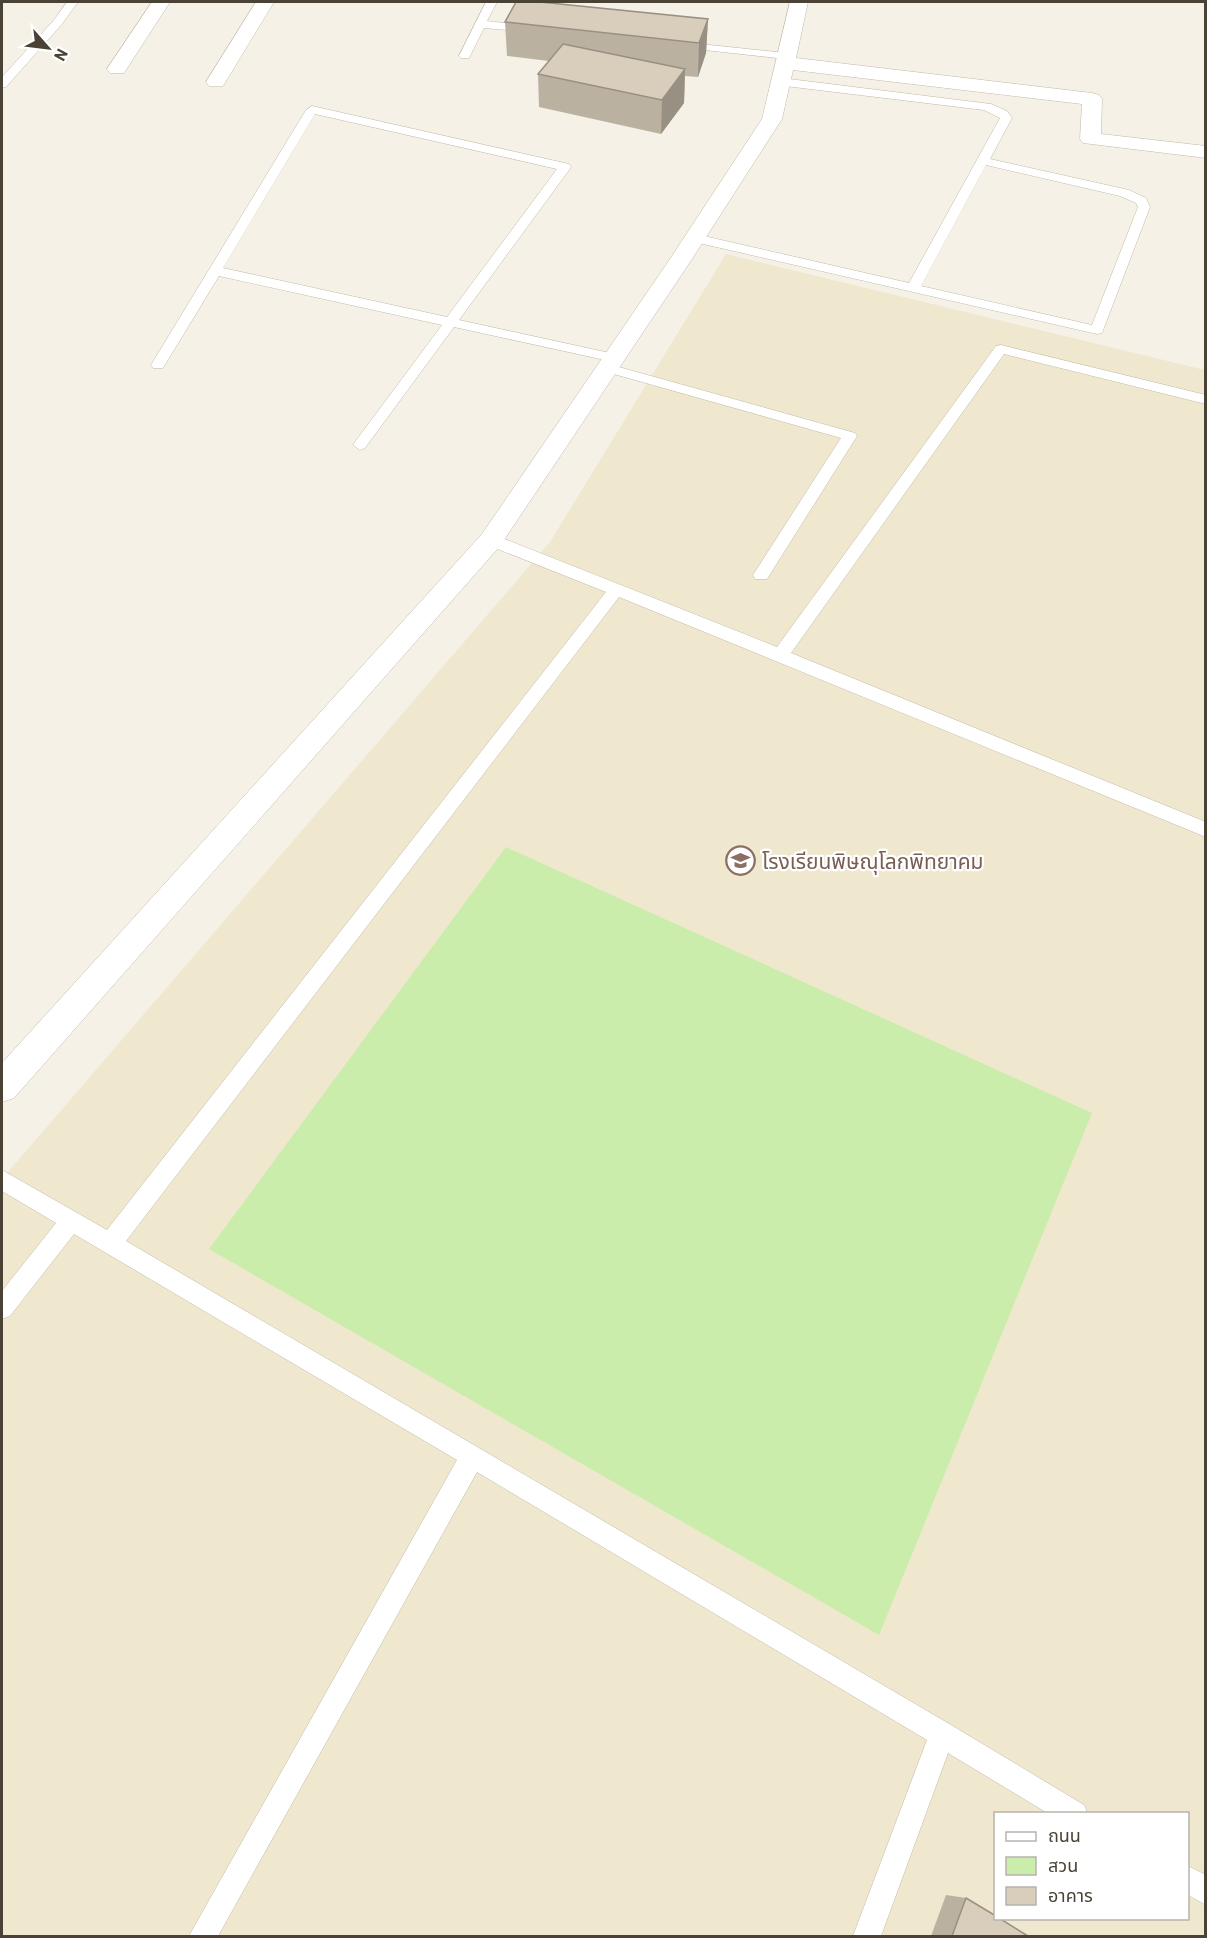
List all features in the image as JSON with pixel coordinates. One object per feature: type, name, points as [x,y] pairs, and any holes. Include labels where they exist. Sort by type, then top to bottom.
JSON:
[{"type":"street","points":[[117,69],[162,2]]},
{"type":"street","points":[[216,82],[265,2]]},
{"type":"street","points":[[2,1087],[491,540],[695,238],[772,119],[799,2]]},
{"type":"street","points":[[784,67],[1092,99],[1090,139],[1206,152]]},
{"type":"lane","points":[[2,84],[58,22],[72,2]]},
{"type":"lane","points":[[465,56],[491,2]]},
{"type":"lane","points":[[481,24],[540,30]]},
{"type":"lane","points":[[669,44],[976,105],[996,111],[1006,118],[913,287]]},
{"type":"lane","points":[[158,365],[312,110],[565,167],[360,445]]},
{"type":"lane","points":[[695,238],[1097,330],[1144,207],[1141,201],[1124,193],[983,161]]},
{"type":"lane","points":[[216,271],[451,322],[611,363],[850,436],[761,575]]},
{"type":"lane","points":[[780,655],[1001,349],[1206,400]]},
{"type":"lane","points":[[491,540],[780,655],[1206,830]]},
{"type":"lane","points":[[110,1244],[616,590]]},
{"type":"lane","points":[[2,1180],[1073,1812]]},
{"type":"lane","points":[[2,1308],[72,1221]]},
{"type":"lane","points":[[203,1936],[473,1456]]},
{"type":"lane","points":[[867,1936],[942,1734]]},
{"type":"lane","points":[[1189,1881],[1206,1891]]},
{"type":"shaded area","name":"โรงเรียนพิษณุโลกพิทยาคม","points":[[726,254],[1205,370],[1205,1936],[2,1936],[2,1179],[550,542]]},
{"type":"green space","points":[[506,847],[1092,1113],[879,1635],[209,1249]]},
{"type":"building","points":[[516,2],[540,2],[708,19],[699,43],[505,22]]},
{"type":"building","points":[[563,44],[685,69],[662,100],[538,74]]},
{"type":"building","points":[[966,1898],[994,1915],[994,1920],[1002,1920],[1028,1936],[952,1936]]},
{"type":"place","name":"โรงเรียนพิษณุโลกพิทยาคม","points":[[741,860]]}]
